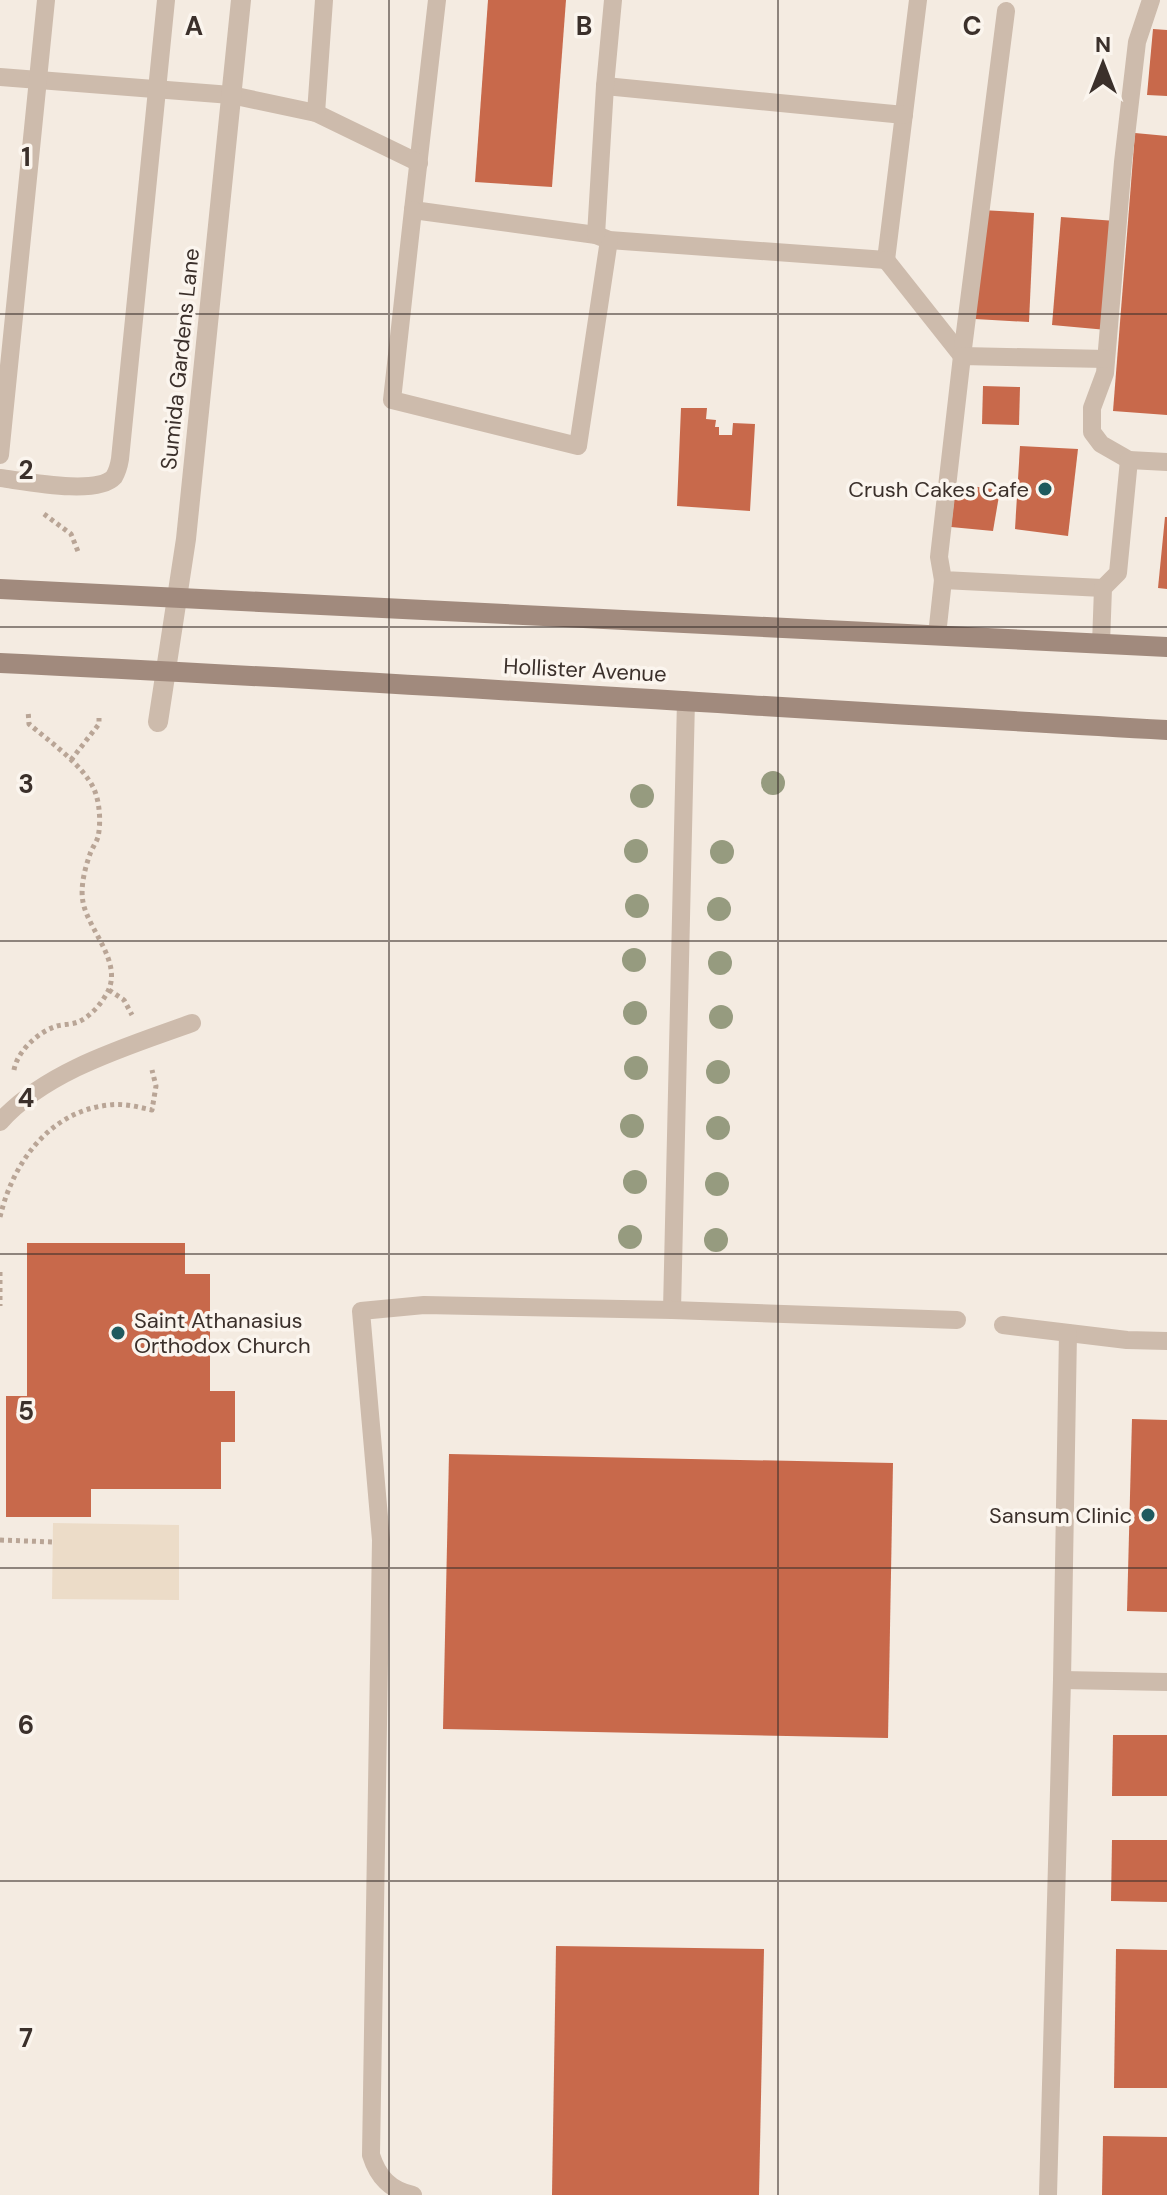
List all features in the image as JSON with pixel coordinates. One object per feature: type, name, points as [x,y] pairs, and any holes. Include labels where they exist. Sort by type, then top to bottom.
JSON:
[{"type":"main road","points":[[0,589],[1167,647]]},
{"type":"main road","name":"Hollister Avenue","points":[[0,663],[164,670],[1167,730]]},
{"type":"street","name":"Sumida Gardens Lane","points":[[158,722],[186,539],[241,0]]},
{"type":"lane","points":[[0,455],[46,0]]},
{"type":"lane","points":[[0,478],[84,487],[105,483],[115,476],[122,444],[166,0]]},
{"type":"lane","points":[[316,113],[324,0]]},
{"type":"lane","points":[[437,0],[392,400],[578,446],[602,238],[605,86],[613,0]]},
{"type":"lane","points":[[918,0],[886,260],[962,356]]},
{"type":"lane","points":[[1151,0],[1137,42],[1105,373],[1092,408],[1092,432],[1101,444],[1129,460],[1167,462]]},
{"type":"lane","points":[[937,635],[943,580],[939,557],[1006,11]]},
{"type":"lane","points":[[0,77],[231,95],[316,113],[419,163]]},
{"type":"lane","points":[[605,86],[904,115]]},
{"type":"lane","points":[[413,210],[602,238],[886,260]]},
{"type":"lane","points":[[962,356],[1106,359]]},
{"type":"lane","points":[[1101,644],[1103,588],[1118,573],[1129,460]]},
{"type":"lane","points":[[943,580],[1103,588]]},
{"type":"lane","points":[[672,1310],[686,700]]},
{"type":"lane","points":[[0,1122],[42,1086],[83,1065],[192,1023]]},
{"type":"lane","points":[[413,2195],[380,2190],[371,2155],[381,1540],[361,1311],[424,1305],[957,1320]]},
{"type":"lane","points":[[1003,1325],[1127,1340],[1167,1341]]},
{"type":"lane","points":[[1048,2195],[1068,1333]]},
{"type":"lane","points":[[1062,1680],[1167,1682]]},
{"type":"path","points":[[7,1079],[14,1074],[15,1063],[38,1035],[54,1027],[78,1022],[92,1013],[109,990],[111,971],[82,899],[83,877],[98,838],[100,816],[93,789],[71,760],[29,724],[28,710]]},
{"type":"path","points":[[71,760],[99,724],[99,718]]},
{"type":"path","points":[[109,990],[124,1000],[133,1017]]},
{"type":"path","points":[[0,1217],[4,1199],[17,1171],[44,1134],[86,1109],[111,1104],[152,1110],[156,1086],[152,1070]]},
{"type":"path","points":[[0,1272],[0,1306]]},
{"type":"path","points":[[0,1540],[53,1542]]},
{"type":"shaded area","points":[[53,1523],[179,1525],[179,1600],[52,1599]]},
{"type":"building","points":[[488,0],[566,0],[552,187],[475,182]]},
{"type":"building","points":[[1153,29],[1167,30],[1167,96],[1147,95]]},
{"type":"building","points":[[1135,133],[1167,136],[1167,415],[1113,411]]},
{"type":"building","points":[[981,210],[1034,213],[1029,322],[975,319]]},
{"type":"building","points":[[1061,217],[1116,221],[1107,330],[1052,325]]},
{"type":"building","points":[[983,386],[1020,387],[1019,425],[982,424]]},
{"type":"building","points":[[681,408],[707,408],[706,419],[716,420],[719,435],[732,435],[733,423],[755,424],[750,511],[677,506]]},
{"type":"building","name":"Crush Cakes Cafe","points":[[1020,446],[1078,449],[1068,536],[1015,529]]},
{"type":"building","points":[[956,484],[1000,490],[993,531],[951,527]]},
{"type":"building","points":[[1167,517],[1167,589],[1158,588]]},
{"type":"building","name":"Saint Athanasius Orthodox Church","points":[[27,1243],[185,1243],[185,1274],[210,1274],[210,1391],[235,1391],[235,1442],[221,1442],[221,1489],[91,1489],[91,1517],[6,1517],[6,1396],[27,1396]]},
{"type":"building","name":"Sansum Clinic","points":[[1132,1419],[1167,1420],[1167,1612],[1127,1611]]},
{"type":"building","points":[[449,1454],[893,1463],[888,1738],[443,1729]]},
{"type":"building","points":[[1113,1735],[1167,1735],[1167,1796],[1112,1796]]},
{"type":"building","points":[[1112,1840],[1167,1840],[1167,1902],[1111,1901]]},
{"type":"building","points":[[556,1946],[764,1949],[759,2195],[552,2195]]},
{"type":"building","points":[[1116,1949],[1167,1950],[1167,2088],[1114,2088]]},
{"type":"building","points":[[1103,2136],[1167,2137],[1167,2195],[1102,2195]]},
{"type":"place","name":"Crush Cakes Cafe","points":[[1045,489]]},
{"type":"place","name":"Saint Athanasius Orthodox Church","points":[[118,1333]]},
{"type":"place","name":"Sansum Clinic","points":[[1148,1515]]}]
